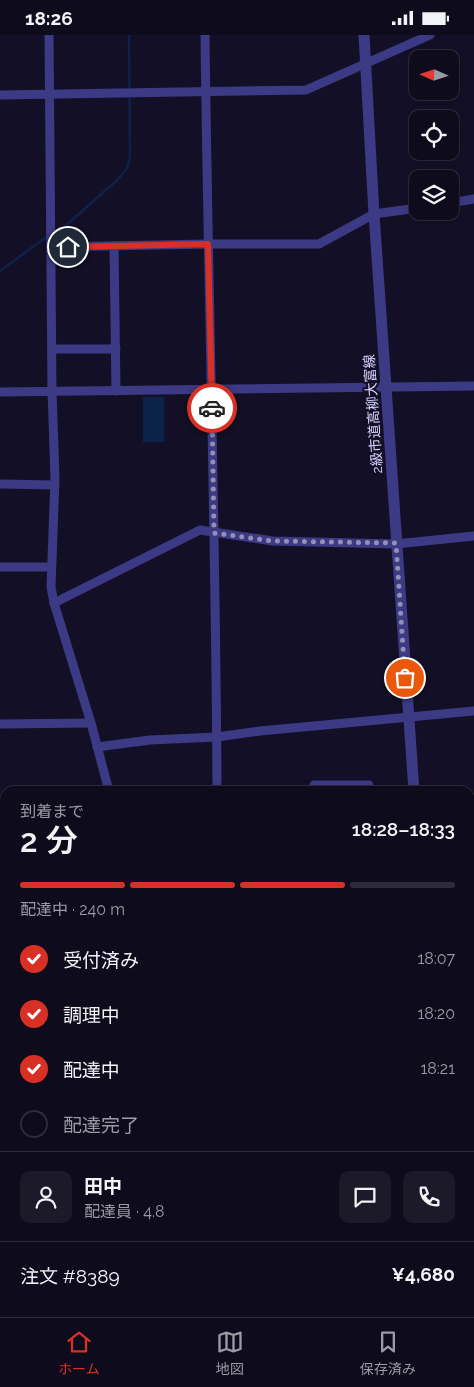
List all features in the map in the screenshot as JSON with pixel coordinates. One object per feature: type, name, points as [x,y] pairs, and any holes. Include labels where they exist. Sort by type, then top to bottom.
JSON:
[{"type":"street","points":[[49,35],[52,391],[55,485],[51,587],[108,786]]},
{"type":"street","points":[[205,35],[217,786]]},
{"type":"street","name":"2級市道高柳大富線","points":[[364,35],[374,214],[414,786]]},
{"type":"street","points":[[0,95],[306,90],[430,35]]},
{"type":"street","points":[[459,202],[474,199]]},
{"type":"street","points":[[52,247],[320,244],[374,214],[409,208]]},
{"type":"street","points":[[114,246],[116,391]]},
{"type":"street","points":[[52,349],[116,349]]},
{"type":"street","points":[[0,392],[474,386]]},
{"type":"street","points":[[0,485],[55,485]]},
{"type":"street","points":[[54,603],[200,530],[273,541],[396,543],[474,536]]},
{"type":"street","points":[[0,567],[51,567]]},
{"type":"street","points":[[97,747],[150,740],[217,737],[260,731],[474,711]]},
{"type":"street","points":[[0,724],[91,723]]},
{"type":"street","points":[[314,785],[369,786]]},
{"type":"water","points":[[143,397],[164,397],[164,442],[143,442]]},
{"type":"waterway","points":[[54,233],[61,230],[127,169],[130,157],[129,35]]},
{"type":"waterway","points":[[0,271],[49,235]]},
{"type":"way so far","points":[[212,408],[214,533],[273,541],[396,543],[405,678]]},
{"type":"route","points":[[68,247],[208,244],[212,408]]}]
